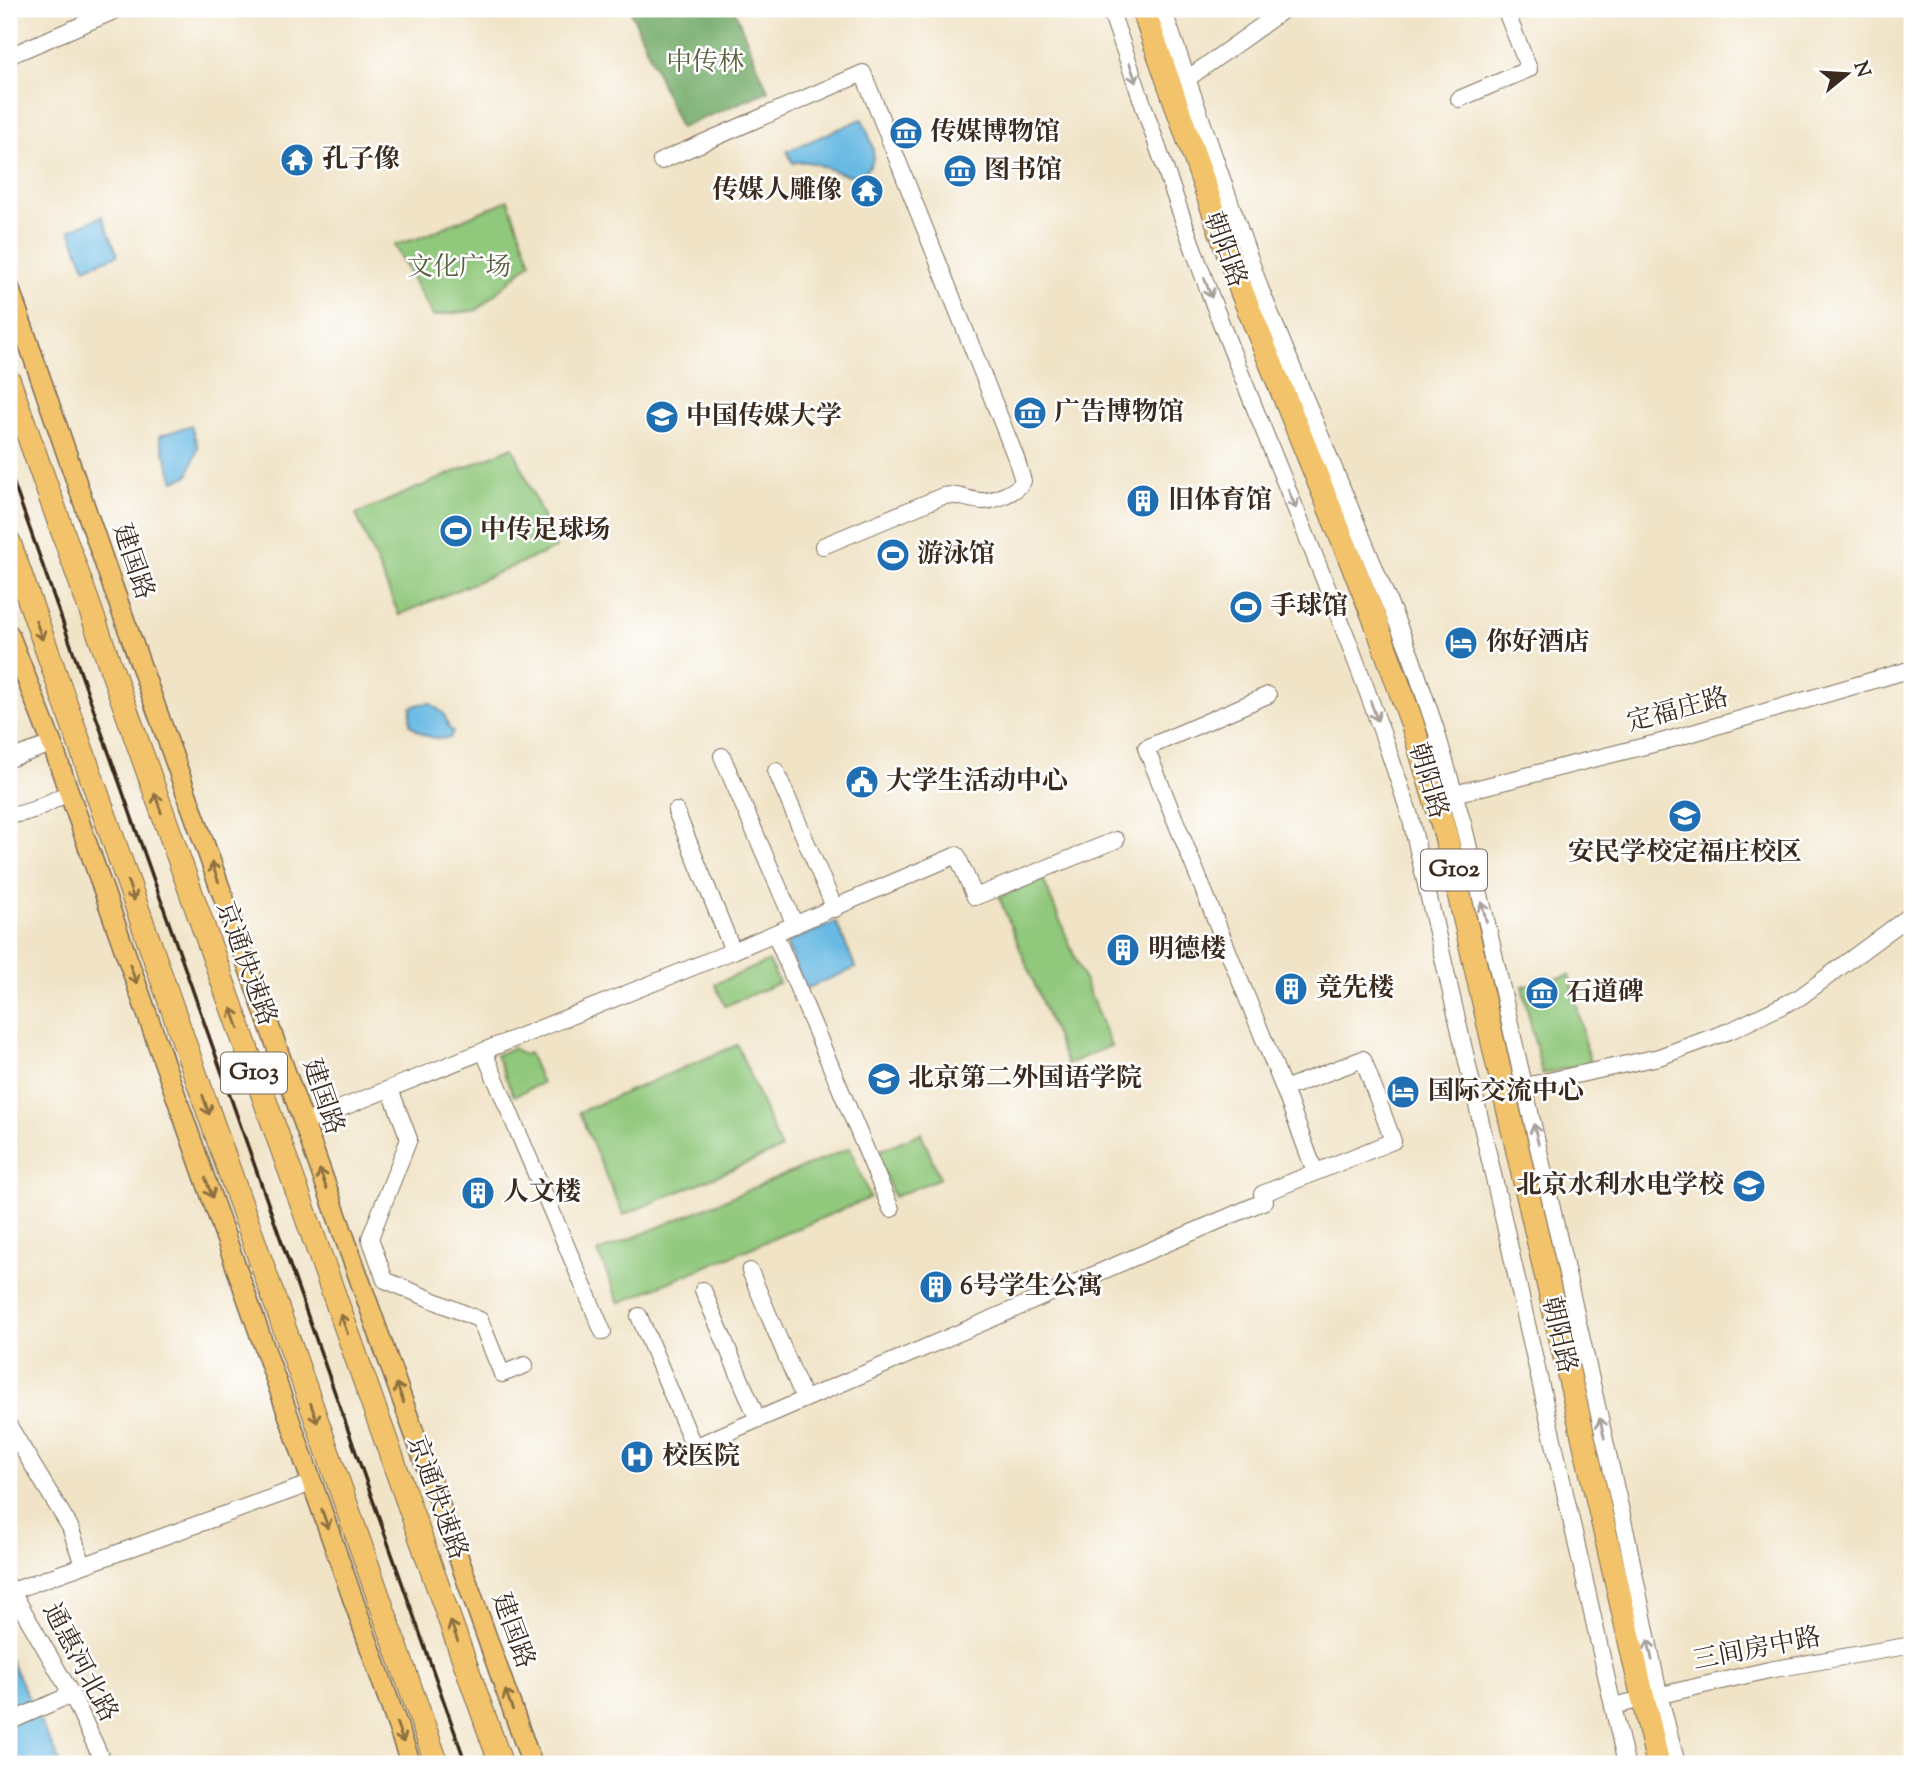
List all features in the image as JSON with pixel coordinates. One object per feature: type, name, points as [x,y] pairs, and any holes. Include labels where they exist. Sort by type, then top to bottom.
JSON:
[{"type":"highway","name":"朝阳路","points":[[1131,9],[1231,294],[1401,726],[1434,836],[1529,1220]]},
{"type":"highway","name":"朝阳路","points":[[1143,9],[1241,290],[1375,620],[1412,723],[1455,873],[1636,1700],[1645,1764]]},
{"type":"highway","name":"京通快速路","points":[[9,381],[501,1764]]},
{"type":"highway","name":"G103","points":[[9,542],[437,1764]]},
{"type":"highway","name":"朝阳路","points":[[1636,1700],[1658,1764]]},
{"type":"main road","name":"建国路","points":[[9,287],[532,1764]]},
{"type":"main road","points":[[9,634],[52,744],[411,1764]]},
{"type":"street","points":[[9,56],[119,9]]},
{"type":"street","name":"朝阳路","points":[[1110,9],[1214,306],[1326,582],[1392,758],[1529,1220],[1626,1533],[1636,1700],[1626,1764]]},
{"type":"street","name":"朝阳路","points":[[1163,9],[1261,289],[1411,656],[1454,793],[1525,1086],[1529,1220]]},
{"type":"street","points":[[1187,79],[1285,9]]},
{"type":"street","points":[[1459,99],[1529,69],[1505,9]]},
{"type":"street","points":[[662,161],[863,74],[1023,481],[1018,488],[987,501],[956,494],[943,496],[823,547]]},
{"type":"street","name":"定福庄路","points":[[1454,793],[1665,741],[1912,670]]},
{"type":"street","points":[[1268,695],[1146,748],[1315,1172]]},
{"type":"street","points":[[9,759],[52,744]]},
{"type":"street","points":[[723,756],[795,925]]},
{"type":"street","points":[[776,771],[835,909]]},
{"type":"street","points":[[9,815],[25,815],[43,808],[69,792]]},
{"type":"street","points":[[676,811],[733,951]]},
{"type":"street","points":[[303,1123],[775,934],[957,855],[975,898],[1116,840]]},
{"type":"street","points":[[1525,1086],[1659,1057],[1732,1030],[1800,997],[1912,914]]},
{"type":"street","points":[[775,934],[891,1209]]},
{"type":"street","points":[[484,1052],[603,1332]]},
{"type":"street","points":[[639,1316],[694,1447],[1265,1201],[1262,1194],[1394,1140],[1363,1059],[1284,1089]]},
{"type":"street","points":[[390,1089],[409,1139],[370,1238],[384,1280],[480,1320],[502,1374],[525,1365]]},
{"type":"street","points":[[750,1271],[804,1398]]},
{"type":"street","points":[[703,1290],[757,1418]]},
{"type":"street","points":[[9,1426],[71,1527],[83,1565]]},
{"type":"street","points":[[10,1588],[83,1565],[312,1483]]},
{"type":"street","name":"通惠河北路","points":[[10,1588],[99,1763]]},
{"type":"street","name":"三间房中路","points":[[1636,1700],[1769,1670],[1912,1645]]},
{"type":"street","points":[[9,1722],[67,1698]]},
{"type":"street","name":"朝阳路","points":[[1636,1700],[1677,1764]]},
{"type":"green space","name":"中传林","points":[[630,9],[734,9],[768,91],[680,128]]},
{"type":"green space","name":"文化广场","points":[[508,200],[531,262],[477,310],[433,316],[394,245],[419,238]]},
{"type":"green space","name":"中传足球场","points":[[513,447],[556,548],[399,615],[356,514]]},
{"type":"green space","points":[[1043,879],[1111,1046],[1067,1064],[999,897]]},
{"type":"green space","points":[[769,961],[779,983],[725,1006],[715,984]]},
{"type":"green space","points":[[1570,975],[1590,1063],[1542,1074],[1522,986]]},
{"type":"green space","points":[[737,1045],[781,1149],[623,1215],[579,1112]]},
{"type":"green space","points":[[513,1048],[523,1055],[529,1053],[542,1083],[514,1096],[496,1055]]},
{"type":"green space","points":[[921,1133],[940,1178],[894,1197],[876,1152]]},
{"type":"green space","points":[[850,1148],[870,1198],[619,1303],[598,1252]]},
{"type":"water","points":[[862,119],[873,152],[871,165],[866,170],[849,175],[813,163],[793,163],[787,151]]},
{"type":"water","points":[[102,216],[118,255],[85,268],[70,230]]},
{"type":"water","points":[[191,425],[198,448],[188,476],[174,481],[159,436]]},
{"type":"water","points":[[430,703],[444,714],[449,728],[453,731],[450,738],[428,736],[410,724],[411,707]]},
{"type":"water","points":[[836,922],[856,968],[805,989],[786,943]]},
{"type":"water","points":[[9,1658],[61,1764],[9,1764]]},
{"type":"railway","points":[[9,470],[466,1764]]},
{"type":"place","name":"传媒博物馆","points":[[906,133]]},
{"type":"place","name":"孔子像","points":[[297,160]]},
{"type":"place","name":"图书馆","points":[[960,171]]},
{"type":"place","name":"传媒人雕像","points":[[867,191]]},
{"type":"place","name":"广告博物馆","points":[[1030,413]]},
{"type":"place","name":"中国传媒大学","points":[[662,417]]},
{"type":"place","name":"旧体育馆","points":[[1143,501]]},
{"type":"place","name":"中传足球场","points":[[456,531]]},
{"type":"place","name":"游泳馆","points":[[893,555]]},
{"type":"place","name":"手球馆","points":[[1246,607]]},
{"type":"place","name":"你好酒店","points":[[1461,643]]},
{"type":"place","name":"大学生活动中心","points":[[862,782]]},
{"type":"place","name":"安民学校定福庄校区","points":[[1685,816]]},
{"type":"place","name":"明德楼","points":[[1123,950]]},
{"type":"place","name":"竞先楼","points":[[1291,989]]},
{"type":"place","name":"石道碑","points":[[1542,993]]},
{"type":"place","name":"北京第二外国语学院","points":[[884,1079]]},
{"type":"place","name":"国际交流中心","points":[[1403,1092]]},
{"type":"place","name":"北京水利水电学校","points":[[1749,1186]]},
{"type":"place","name":"人文楼","points":[[478,1193]]},
{"type":"place","name":"6号学生公寓","points":[[936,1287]]},
{"type":"place","name":"校医院","points":[[637,1457]]}]
